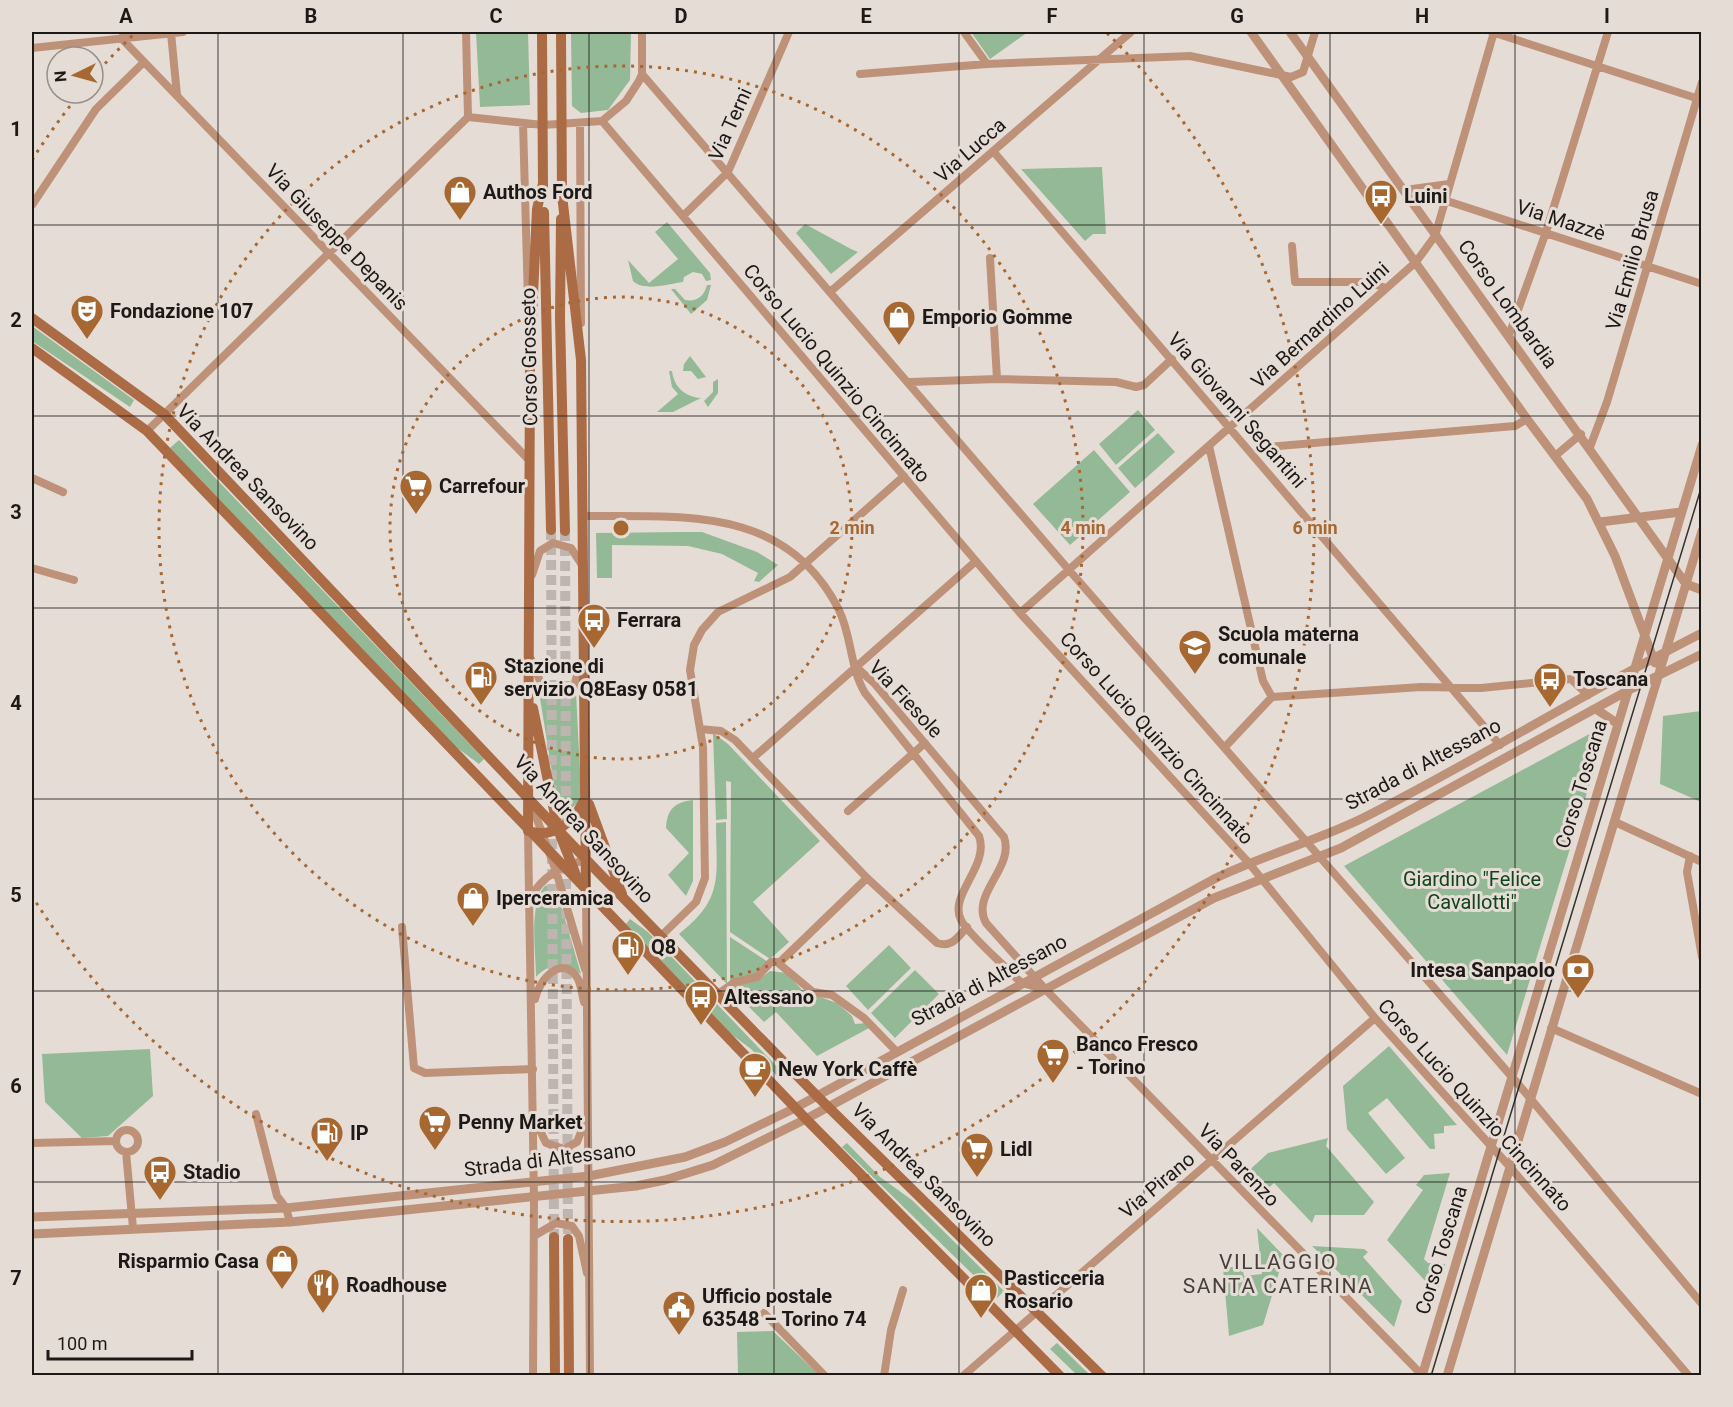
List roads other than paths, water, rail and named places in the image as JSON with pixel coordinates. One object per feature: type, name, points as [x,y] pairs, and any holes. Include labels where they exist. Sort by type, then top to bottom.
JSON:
[{"type":"main road","name":"Corso Grosseto","points":[[542,32],[551,530]]},
{"type":"main road","name":"Corso Grosseto","points":[[561,32],[560,319],[565,531]]},
{"type":"main road","name":"Corso Grosseto","points":[[528,831],[530,360],[537,208],[543,183]]},
{"type":"main road","name":"Corso Grosseto","points":[[562,195],[581,360],[586,891]]},
{"type":"main road","name":"Via Andrea Sansovino","points":[[32,318],[164,414],[624,899],[828,1107],[1102,1376]]},
{"type":"main road","name":"Via Andrea Sansovino","points":[[32,348],[147,431],[795,1108],[1060,1376]]},
{"type":"main road","points":[[528,681],[564,867]]},
{"type":"main road","points":[[528,831],[543,833],[558,830],[576,814],[586,795]]},
{"type":"main road","points":[[586,795],[624,899]]},
{"type":"main road","points":[[554,1238],[555,1376]]},
{"type":"main road","points":[[568,1239],[569,1376]]},
{"type":"street","points":[[121,38],[128,32]]},
{"type":"street","points":[[32,48],[183,32]]},
{"type":"street","points":[[147,431],[468,117],[466,32]]},
{"type":"street","points":[[468,117],[543,125],[602,121],[633,93],[642,74],[642,32]]},
{"type":"street","name":"Via Terni","points":[[683,216],[728,172],[789,32]]},
{"type":"street","points":[[964,32],[987,64]]},
{"type":"street","name":"Via Lucca","points":[[830,292],[1131,32]]},
{"type":"street","points":[[1251,32],[1527,420],[1587,499],[1615,556],[1644,638],[1660,674]]},
{"type":"street","name":"Corso Lombardia","points":[[1290,32],[1405,190],[1435,236],[1590,447],[1686,584]]},
{"type":"street","points":[[860,74],[987,64],[1190,56],[1298,76],[1303,72],[1309,58],[1315,32]]},
{"type":"street","points":[[1493,32],[1699,100]]},
{"type":"street","name":"Via Bernardino Luini","points":[[1020,613],[1416,262],[1435,236],[1493,32]]},
{"type":"street","points":[[1509,335],[1546,232],[1608,32]]},
{"type":"street","points":[[171,33],[177,95]]},
{"type":"street","name":"Via Giuseppe Depanis","points":[[121,38],[528,459]]},
{"type":"street","points":[[32,205],[96,109],[144,62]]},
{"type":"street","name":"Corso Lucio Quinzio Cincinnato","points":[[642,74],[910,382],[1069,570],[1307,840],[1530,1099],[1701,1304]]},
{"type":"street","name":"Via Emilio Brusa","points":[[1590,447],[1607,402],[1699,100],[1701,82]]},
{"type":"street","name":"Corso Lucio Quinzio Cincinnato","points":[[602,121],[1020,613],[1248,862],[1375,1018],[1510,1167],[1689,1376]]},
{"type":"street","name":"Corso Grosseto","points":[[523,123],[530,360]]},
{"type":"street","name":"Corso Grosseto","points":[[580,124],[581,360]]},
{"type":"street","name":"Via Giovanni Segantini","points":[[993,151],[1454,688],[1500,745]]},
{"type":"street","points":[[1405,190],[1449,184]]},
{"type":"street","name":"Via Mazzè","points":[[1444,200],[1701,284]]},
{"type":"street","points":[[1292,246],[1294,282],[1368,282],[1386,288]]},
{"type":"street","points":[[990,258],[997,379]]},
{"type":"street","points":[[910,382],[997,379],[1116,382],[1136,387],[1144,385],[1172,359]]},
{"type":"street","points":[[1268,447],[1515,426],[1527,420]]},
{"type":"street","points":[[1555,456],[1581,435]]},
{"type":"street","name":"Corso Toscana","points":[[1422,1375],[1510,1076],[1636,668],[1701,444]]},
{"type":"street","points":[[1209,446],[1263,681],[1272,697]]},
{"type":"street","points":[[662,936],[693,906],[704,883],[703,762],[690,664],[694,645],[702,630],[725,606],[776,586],[904,476]]},
{"type":"street","points":[[32,478],[63,492]]},
{"type":"street","points":[[1600,522],[1681,512]]},
{"type":"street","points":[[583,516],[675,516],[715,521],[775,540],[790,549],[805,563],[830,594],[850,637],[855,666]]},
{"type":"street","points":[[1448,1376],[1701,531]]},
{"type":"street","name":"Corso Grosseto","points":[[528,586],[539,553],[549,544],[569,546],[583,566]]},
{"type":"street","points":[[753,758],[976,561]]},
{"type":"street","points":[[32,568],[74,580]]},
{"type":"street","points":[[1686,584],[1701,590]]},
{"type":"street","name":"Strada di Altessano","points":[[32,1217],[286,1209],[589,1176],[695,1153],[738,1136],[795,1108],[896,1051],[1248,862],[1361,819],[1701,633]]},
{"type":"street","name":"Corso Grosseto","points":[[528,652],[544,688],[554,693],[565,692],[576,684],[584,645]]},
{"type":"street","name":"Strada di Altessano","points":[[32,1234],[133,1227],[290,1222],[589,1192],[652,1184],[677,1177],[730,1158],[806,1119],[1206,902],[1260,878],[1341,848],[1629,690],[1701,654]]},
{"type":"street","name":"Via Fiesole","points":[[855,666],[874,683],[1004,837],[1005,858],[984,901],[983,915],[986,923],[1036,975]]},
{"type":"street","name":"Via Fiesole","points":[[855,666],[865,693],[981,839],[980,857],[959,905],[961,920],[967,927]]},
{"type":"street","points":[[1225,747],[1272,697],[1421,687],[1480,688],[1571,679],[1588,695]]},
{"type":"street","points":[[1596,709],[1618,724]]},
{"type":"street","points":[[700,729],[724,733],[753,758],[867,878],[937,943],[945,945],[953,942],[967,927],[1022,983],[1046,990]]},
{"type":"street","points":[[848,811],[925,743]]},
{"type":"street","name":"Corso Grosseto","points":[[528,796],[550,853]]},
{"type":"street","points":[[1615,822],[1701,862]]},
{"type":"street","name":"Corso Grosseto","points":[[528,831],[533,1069],[533,1376]]},
{"type":"street","points":[[1690,856],[1687,872],[1701,957]]},
{"type":"street","points":[[529,901],[541,881],[564,867],[586,860]]},
{"type":"street","name":"Corso Grosseto","points":[[564,867],[588,979]]},
{"type":"street","points":[[779,963],[867,878]]},
{"type":"street","name":"Corso Grosseto","points":[[586,891],[590,1376]]},
{"type":"street","points":[[402,927],[414,1068],[425,1073],[533,1069]]},
{"type":"street","points":[[718,994],[735,982],[757,977],[771,962],[779,963],[816,993],[832,995],[864,1018],[896,1051]]},
{"type":"street","name":"Corso Grosseto","points":[[532,1013],[543,977],[550,972],[563,970],[572,972],[578,979],[587,1015]]},
{"type":"street","name":"Via Parenzo","points":[[1036,975],[1046,990],[1422,1375]]},
{"type":"street","name":"Via Pirano","points":[[963,1376],[1375,1018]]},
{"type":"street","points":[[1551,1028],[1701,1094]]},
{"type":"street","name":"Corso Grosseto","points":[[533,1112],[546,1143],[561,1149],[570,1149],[578,1143],[588,1112]]},
{"type":"street","points":[[256,1114],[277,1196],[286,1209],[290,1222]]},
{"type":"street","points":[[130,1130],[138,1141],[135,1148],[126,1152],[117,1148],[115,1141],[117,1135],[130,1130]]},
{"type":"street","points":[[32,1143],[115,1141]]},
{"type":"street","points":[[126,1152],[133,1227]]},
{"type":"street","name":"Corso Grosseto","points":[[534,1236],[556,1223],[566,1224],[575,1229],[590,1287]]},
{"type":"street","points":[[884,1376],[891,1330],[903,1290]]},
{"type":"street","points":[[764,1313],[825,1376]]},
{"type":"tunnel","points":[[551,530],[552,788]]},
{"type":"tunnel","points":[[565,531],[566,830]]},
{"type":"tunnel","points":[[552,824],[554,1237]]},
{"type":"tunnel","points":[[566,864],[568,1239]]},
{"type":"tram line","points":[[1431,1376],[1702,485]]},
{"type":"place","name":"Authos Ford","points":[[460,221]]},
{"type":"place","name":"Luini","points":[[1381,225]]},
{"type":"place","name":"Fondazione 107","points":[[87,340]]},
{"type":"place","name":"Emporio Gomme","points":[[899,346]]},
{"type":"place","name":"Carrefour","points":[[416,515]]},
{"type":"place","name":"Ferrara","points":[[594,649]]},
{"type":"place","name":"Scuola materna comunale","points":[[1195,675]]},
{"type":"place","name":"Stazione di servizio Q8Easy 0581","points":[[481,706]]},
{"type":"place","name":"Toscana","points":[[1550,708]]},
{"type":"place","name":"Iperceramica","points":[[473,927]]},
{"type":"place","name":"Q8","points":[[628,976]]},
{"type":"place","name":"Intesa Sanpaolo","points":[[1578,999]]},
{"type":"place","name":"Altessano","points":[[701,1026]]},
{"type":"place","name":"Banco Fresco - Torino","points":[[1053,1084]]},
{"type":"place","name":"New York Caffè","points":[[755,1098]]},
{"type":"place","name":"Penny Market","points":[[435,1151]]},
{"type":"place","name":"IP","points":[[327,1162]]},
{"type":"place","name":"Lidl","points":[[977,1178]]},
{"type":"place","name":"Stadio","points":[[160,1201]]},
{"type":"place","name":"Risparmio Casa","points":[[282,1290]]},
{"type":"place","name":"Roadhouse","points":[[323,1314]]},
{"type":"place","name":"Pasticceria Rosario","points":[[981,1319]]},
{"type":"place","name":"Ufficio postale 63548 – Torino 74","points":[[679,1336]]},
{"type":"district","name":"VILLAGGIO SANTA CATERINA","points":[[1278,1274]]},
{"type":"park label","name":"Giardino \"Felice Cavallotti\"","points":[[1472,890]]}]
